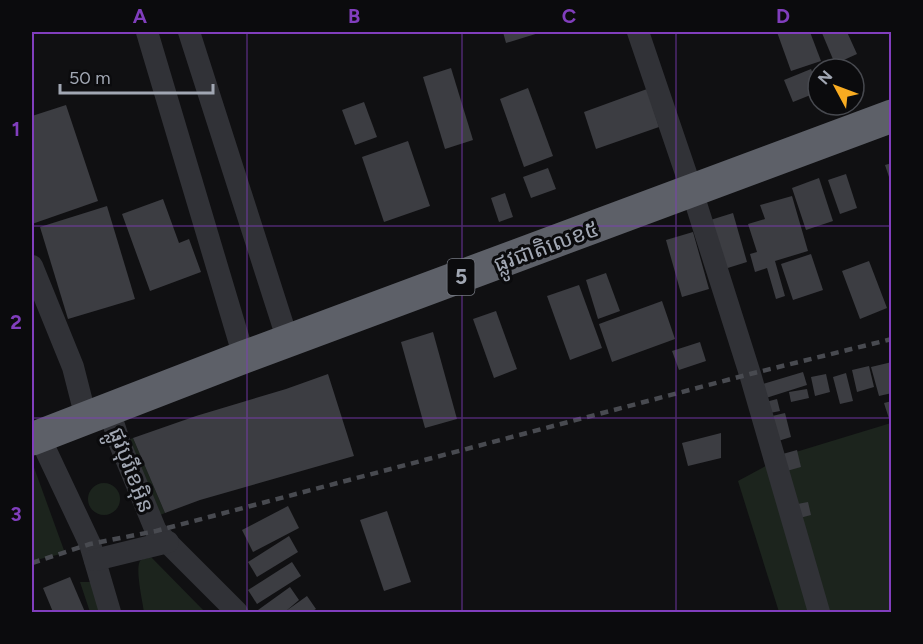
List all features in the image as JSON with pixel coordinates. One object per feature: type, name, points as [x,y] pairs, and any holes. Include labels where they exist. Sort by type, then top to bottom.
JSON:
[{"type":"highway","name":"ផ្លូវជាតិលេខ៥","points":[[35,437],[891,117]]},
{"type":"street","points":[[147,32],[244,357]]},
{"type":"street","points":[[189,32],[288,341]]},
{"type":"street","points":[[639,32],[750,374],[819,612]]},
{"type":"street","name":"ផ្លូវបុរីខេអ៊ិន","points":[[32,266],[73,367],[98,414],[120,444],[162,536]]},
{"type":"street","points":[[35,437],[92,552],[110,612]]},
{"type":"street","points":[[92,552],[162,536],[237,612]]},
{"type":"shaded area","points":[[891,423],[891,612],[779,612],[738,481],[786,455]]},
{"type":"shaded area","points":[[133,438],[165,513],[151,519],[120,444]]},
{"type":"shaded area","points":[[32,462],[65,553],[32,561]]},
{"type":"shaded area","points":[[104,483],[116,487],[120,499],[116,511],[104,515],[92,511],[88,499],[92,487]]},
{"type":"shaded area","points":[[151,557],[205,612],[144,612],[138,569],[141,560]]},
{"type":"shaded area","points":[[80,582],[91,582],[100,612],[90,612]]},
{"type":"building","points":[[503,32],[542,32],[506,43]]},
{"type":"building","points":[[777,32],[810,32],[819,57],[806,57],[806,66],[791,71]]},
{"type":"building","points":[[847,32],[857,54],[850,57],[832,57],[822,33]]},
{"type":"building","points":[[451,68],[473,140],[445,149],[423,77]]},
{"type":"building","points":[[806,71],[806,97],[793,102],[784,80]]},
{"type":"building","points":[[528,88],[553,156],[524,167],[500,99]]},
{"type":"building","points":[[647,89],[659,127],[596,149],[584,112]]},
{"type":"building","points":[[364,102],[377,137],[355,145],[342,110]]},
{"type":"building","points":[[66,105],[98,201],[32,224],[32,116]]},
{"type":"building","points":[[408,141],[430,206],[384,222],[362,157]]},
{"type":"building","points":[[892,163],[892,183],[891,183],[885,165]]},
{"type":"building","points":[[548,168],[556,189],[531,198],[523,177]]},
{"type":"building","points":[[846,174],[857,208],[840,214],[828,180]]},
{"type":"building","points":[[819,178],[833,221],[806,230],[792,188]]},
{"type":"building","points":[[505,193],[513,217],[499,222],[491,198]]},
{"type":"building","points":[[792,196],[808,251],[775,261],[785,296],[776,299],[767,268],[755,272],[750,254],[757,252],[748,224],[765,219],[760,205]]},
{"type":"building","points":[[163,199],[179,243],[189,239],[201,272],[150,291],[122,214]]},
{"type":"building","points":[[107,206],[135,299],[68,319],[40,227]]},
{"type":"building","points":[[733,213],[747,262],[718,271],[704,222]]},
{"type":"building","points":[[693,232],[709,289],[682,297],[666,240]]},
{"type":"building","points":[[811,254],[823,290],[793,300],[781,264]]},
{"type":"building","points":[[869,261],[887,308],[860,319],[842,271]]},
{"type":"building","points":[[606,273],[620,311],[598,319],[586,280]]},
{"type":"building","points":[[579,285],[602,348],[570,360],[547,296]]},
{"type":"building","points":[[662,301],[675,339],[612,362],[599,324]]},
{"type":"building","points":[[496,311],[517,369],[494,378],[473,319]]},
{"type":"building","points":[[433,332],[457,419],[425,428],[401,342]]},
{"type":"building","points":[[700,342],[706,361],[679,370],[672,351]]},
{"type":"building","points":[[892,362],[892,393],[879,396],[871,367]]},
{"type":"building","points":[[869,366],[874,387],[857,392],[852,370]]},
{"type":"building","points":[[803,372],[807,385],[760,400],[756,386]]},
{"type":"building","points":[[846,373],[853,401],[840,404],[833,377]]},
{"type":"building","points":[[328,374],[354,456],[200,500],[165,513],[133,438]]},
{"type":"building","points":[[826,374],[830,392],[815,396],[811,377]]},
{"type":"building","points":[[807,389],[809,398],[791,402],[789,392]]},
{"type":"building","points":[[777,399],[780,411],[765,414],[762,403]]},
{"type":"building","points":[[892,401],[892,425],[891,425],[884,403]]},
{"type":"building","points":[[785,413],[791,437],[775,442],[768,417]]},
{"type":"building","points":[[721,433],[721,458],[688,466],[682,443]]},
{"type":"building","points":[[797,450],[801,467],[783,472],[779,455]]},
{"type":"building","points":[[808,502],[811,515],[796,519],[792,505]]},
{"type":"building","points":[[288,506],[299,528],[253,552],[242,530]]},
{"type":"building","points":[[387,511],[411,582],[384,591],[360,520]]},
{"type":"building","points":[[289,536],[298,552],[257,577],[248,562]]},
{"type":"building","points":[[292,562],[301,576],[257,604],[248,590]]},
{"type":"building","points":[[70,577],[85,612],[53,612],[43,588]]},
{"type":"building","points":[[290,587],[299,600],[286,611],[307,596],[316,609],[311,612],[260,612],[258,610]]},
{"type":"railway","points":[[32,563],[90,544],[156,531],[750,374],[892,339]]}]
